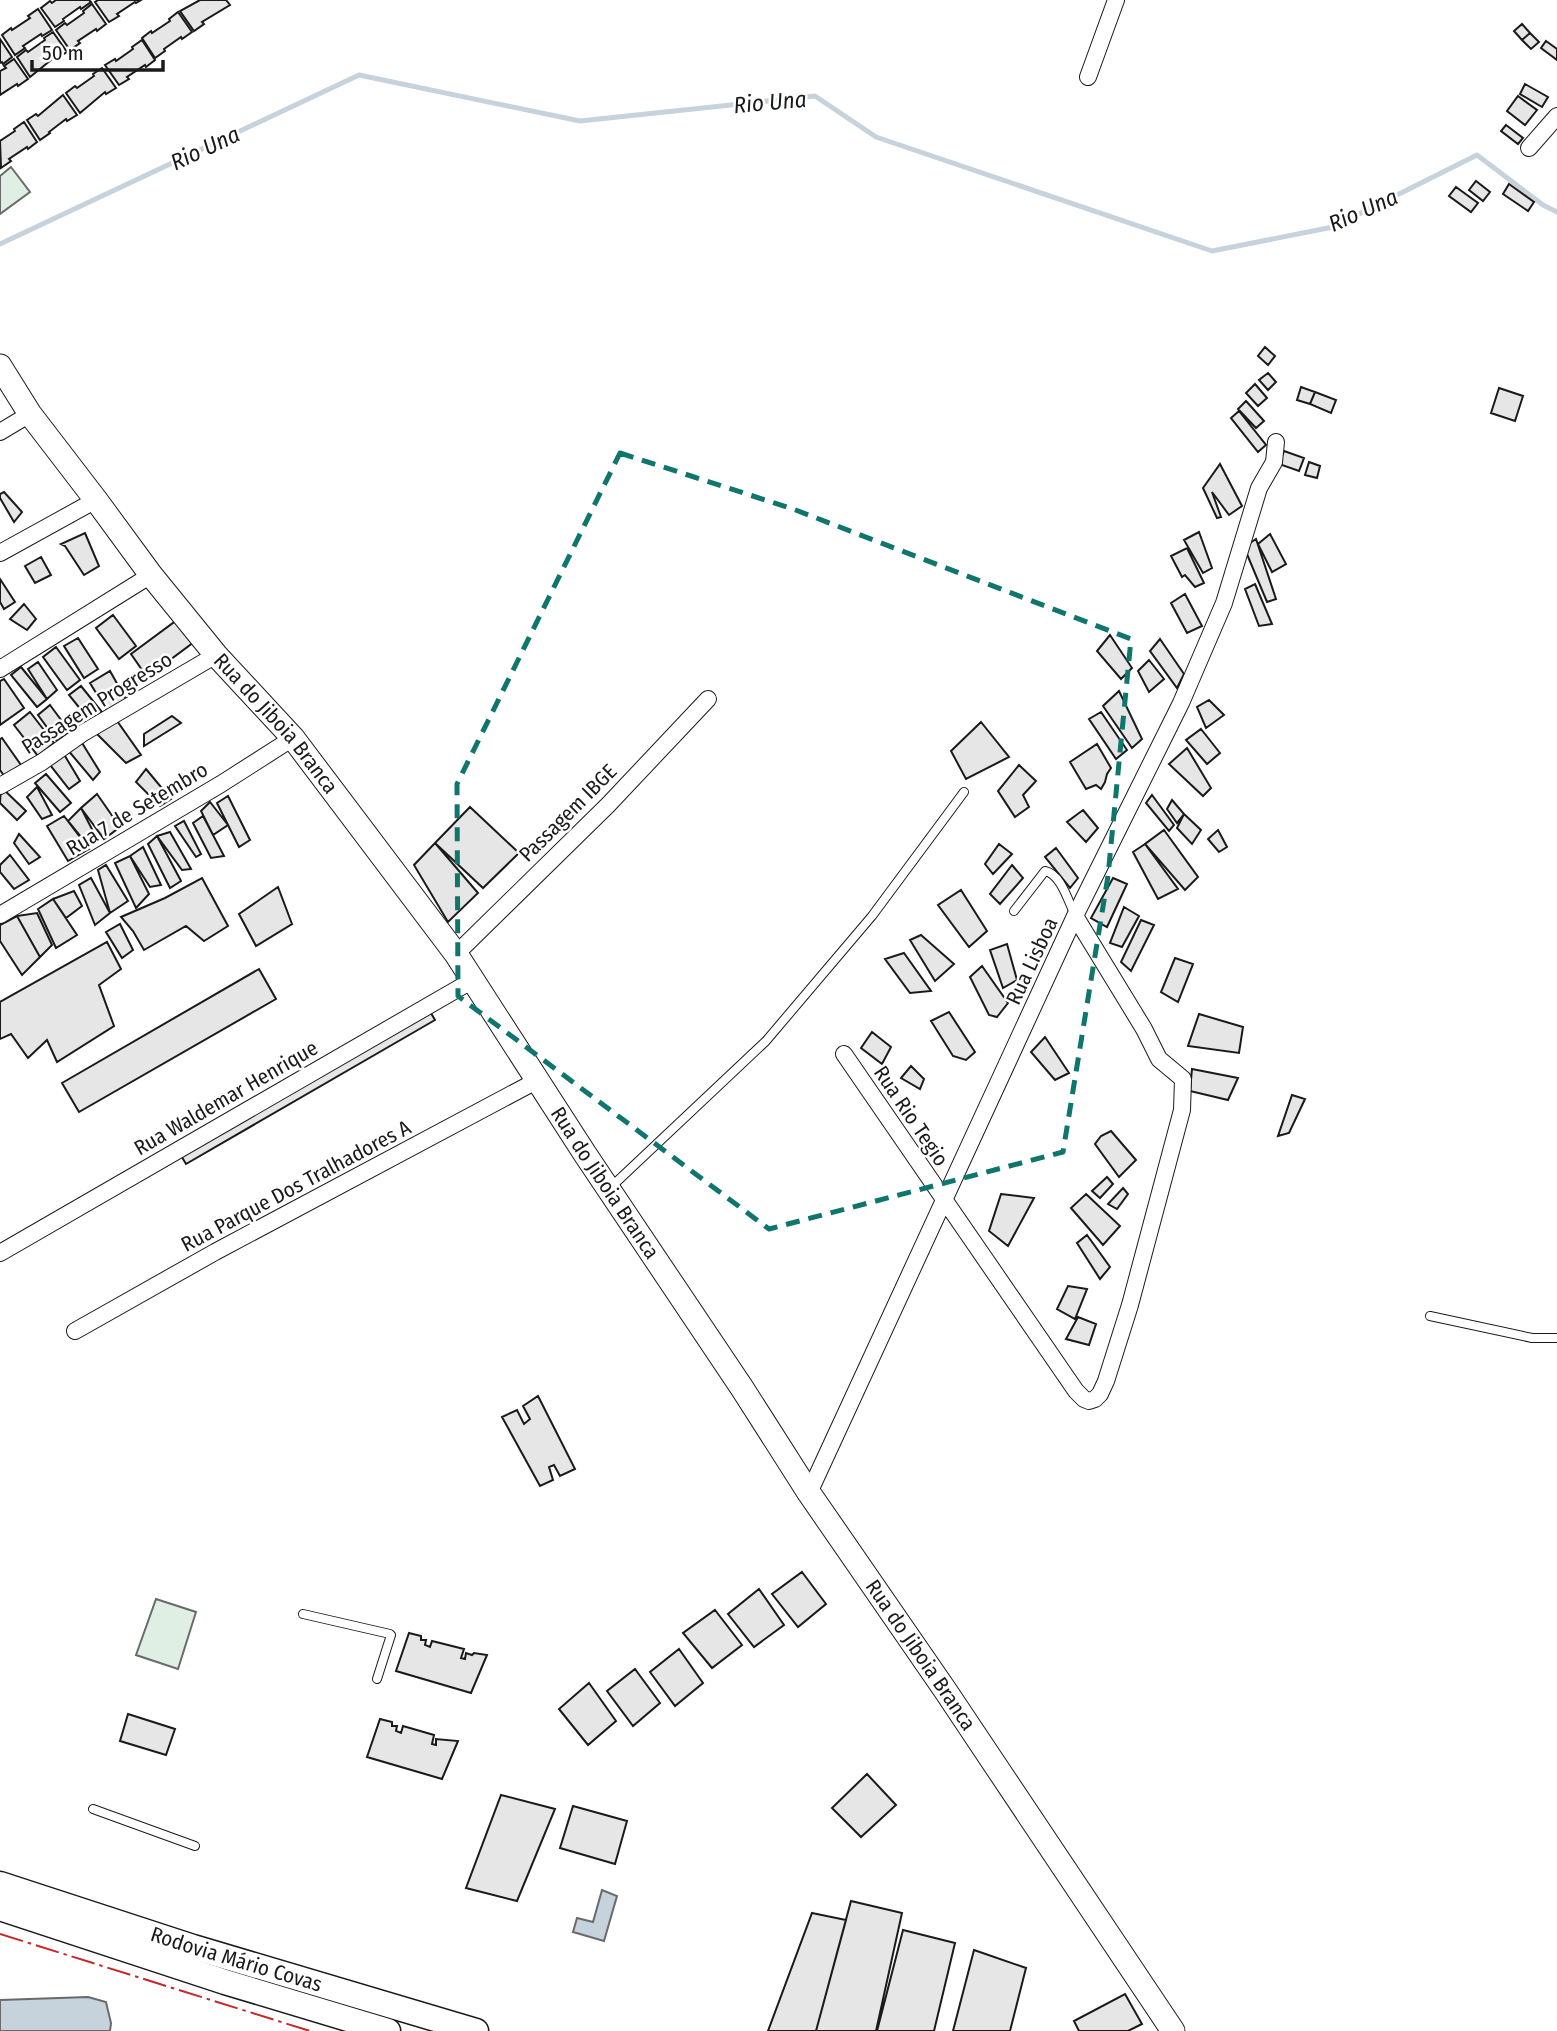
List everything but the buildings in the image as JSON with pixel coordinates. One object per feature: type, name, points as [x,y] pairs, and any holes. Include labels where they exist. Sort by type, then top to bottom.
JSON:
[{"type":"main road","name":"Rua do Jiboia Branca","points":[[0,366],[30,414],[150,575],[216,655],[293,738],[456,954],[809,1493],[945,1690],[1173,2031]]},
{"type":"main road","name":"Rodovia Mário Covas","points":[[0,1884],[183,1944],[476,2031]]},
{"type":"main road","name":"Rodovia Mário Covas","points":[[0,1908],[379,2030]]},
{"type":"street","points":[[1088,77],[1116,0]]},
{"type":"street","points":[[1529,148],[1557,116]]},
{"type":"street","points":[[0,432],[30,414]]},
{"type":"street","name":"Rua Lisboa","points":[[809,1493],[1076,916],[1181,703],[1219,616],[1259,488],[1274,462],[1276,442]]},
{"type":"street","points":[[0,553],[96,500]]},
{"type":"street","points":[[0,668],[150,575]]},
{"type":"street","name":"Passagem Progresso","points":[[0,786],[42,762],[83,733],[216,655]]},
{"type":"street","name":"Passagem IBGE","points":[[456,954],[608,805],[708,699]]},
{"type":"street","name":"Rua 7 de Setembro","points":[[0,915],[221,784],[293,738]]},
{"type":"street","name":"Rua Rio Tegio","points":[[844,1054],[1076,1391],[1084,1399],[1095,1399],[1105,1381],[1130,1306],[1182,1110],[1183,1079],[1159,1059],[1076,916]]},
{"type":"street","name":"Rua Waldemar Henrique","points":[[0,1253],[473,980]]},
{"type":"street","name":"Rua Parque Dos Tralhadores A","points":[[75,1331],[215,1252],[538,1080]]},
{"type":"lane","points":[[609,1190],[766,1041],[872,916],[964,792]]},
{"type":"lane","points":[[1014,911],[1038,879],[1048,871],[1056,876],[1076,916]]},
{"type":"lane","points":[[1430,1316],[1532,1338],[1557,1338]]},
{"type":"lane","points":[[303,1614],[390,1634],[377,1679]]},
{"type":"lane","points":[[93,1809],[195,1846]]},
{"type":"highlighted area","points":[[620,453],[793,509],[1131,639],[1108,876],[1063,1152],[769,1229],[458,996],[457,784]]},
{"type":"green space","points":[[11,167],[30,192],[0,214],[0,176]]},
{"type":"green space","points":[[156,1599],[196,1612],[178,1669],[136,1655]]},
{"type":"shaded area","points":[[602,1890],[617,1896],[604,1941],[573,1932],[577,1918],[593,1922]]},
{"type":"shaded area","points":[[88,1997],[106,2002],[110,2031],[0,2031],[0,2000]]},
{"type":"waterway","name":"Rio Una","points":[[0,244],[359,75],[580,121],[815,96],[876,137],[1212,251],[1333,227],[1477,155],[1543,205],[1557,212]]},
{"type":"power","points":[[0,1934],[310,2031]]}]
